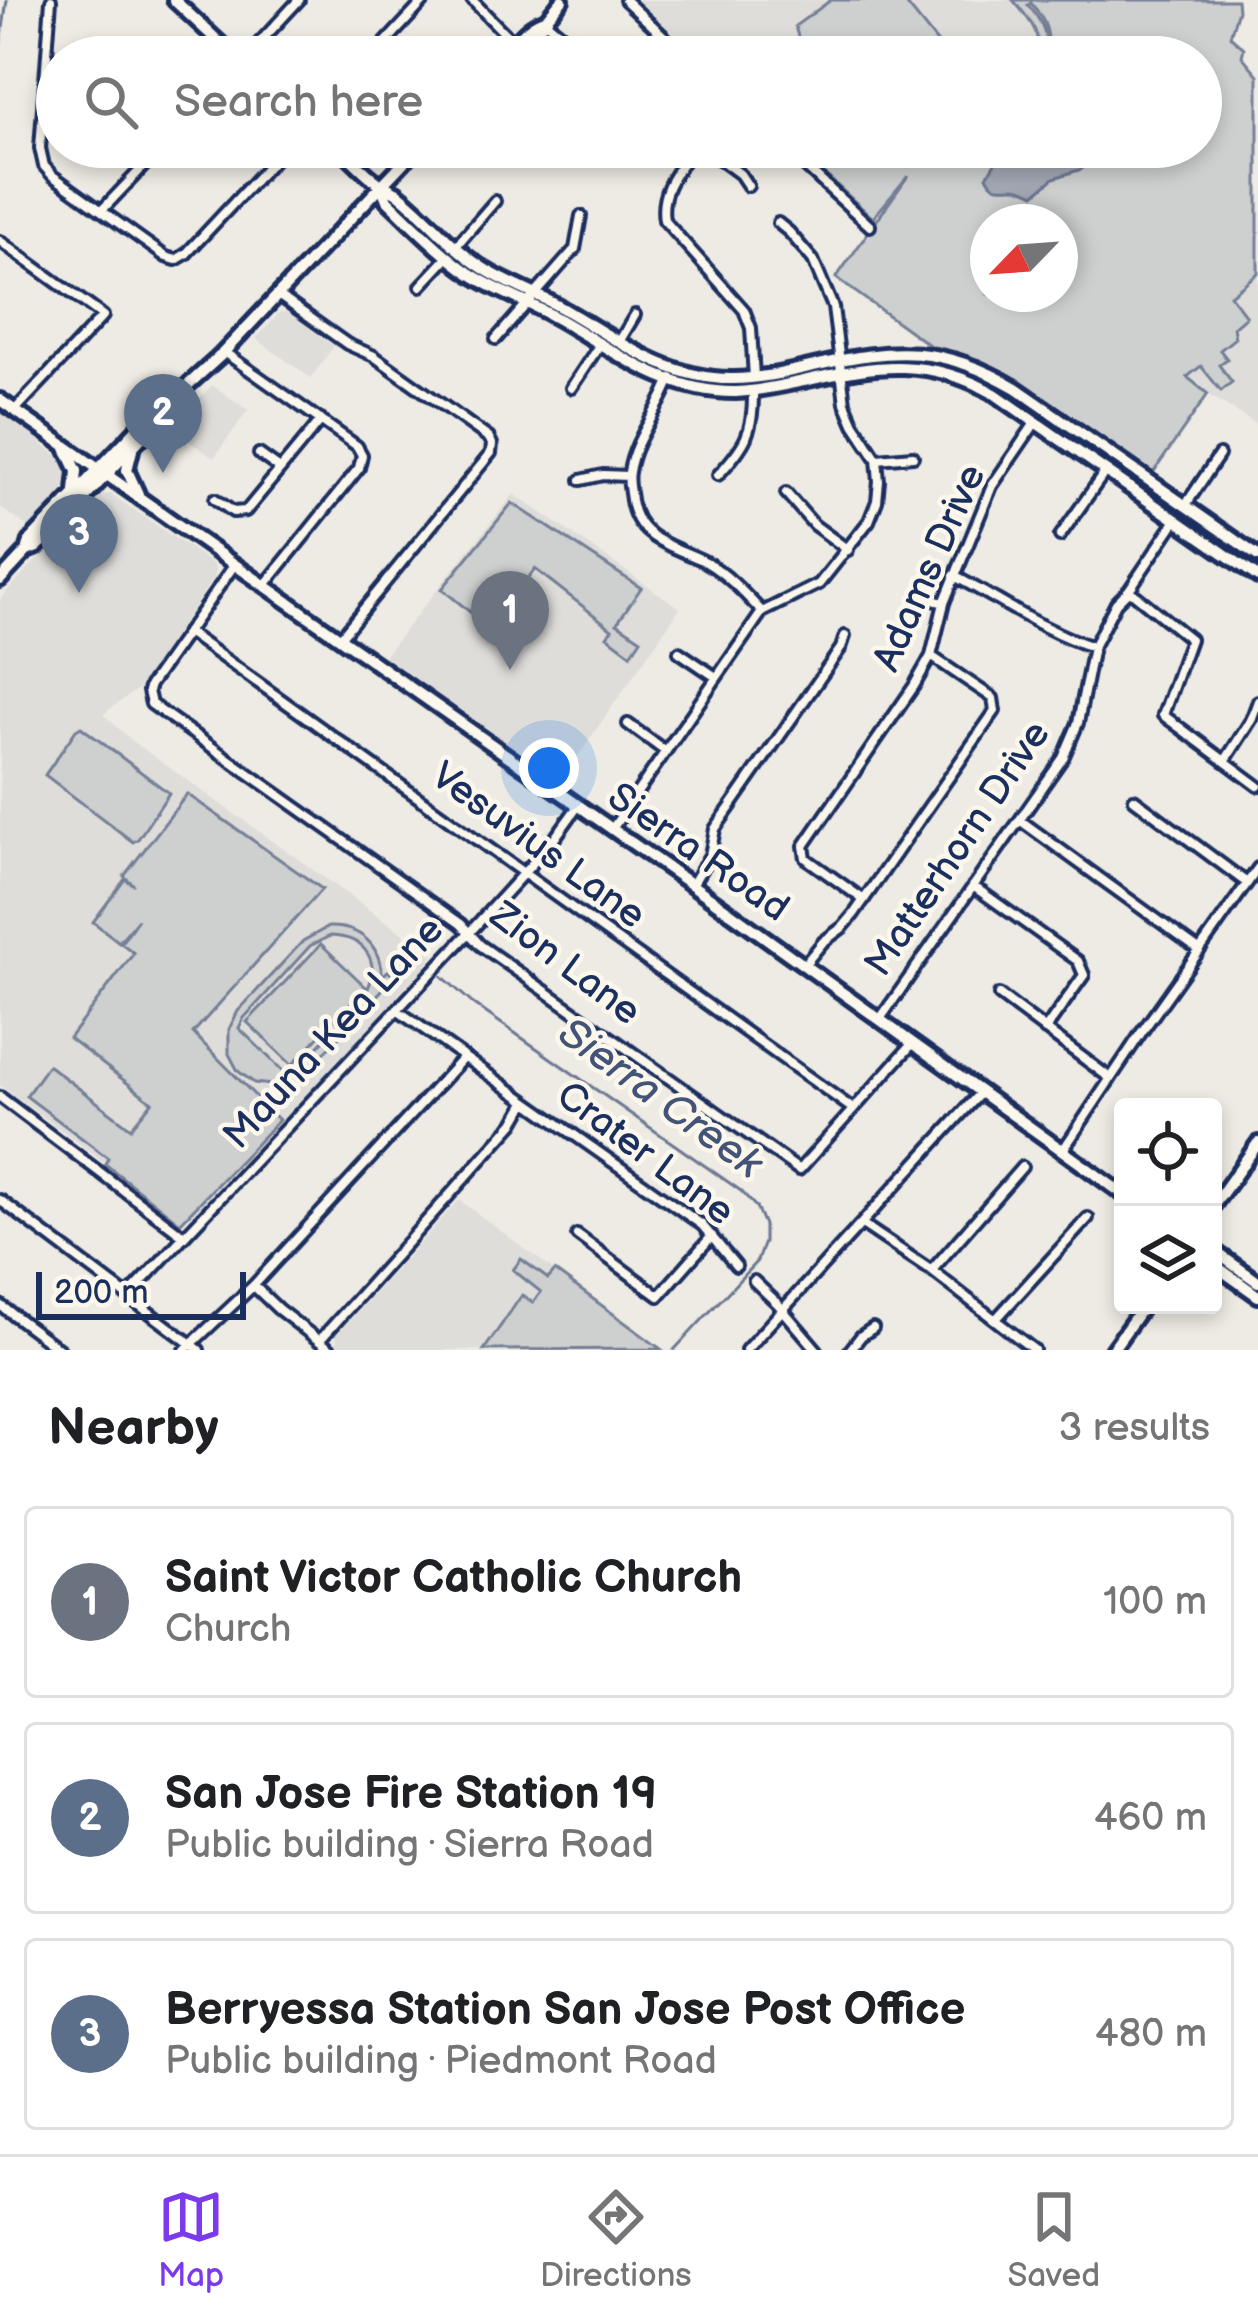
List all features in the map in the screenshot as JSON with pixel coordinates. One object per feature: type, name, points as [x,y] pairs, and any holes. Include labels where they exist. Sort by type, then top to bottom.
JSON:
[{"type":"main road","points":[[174,0],[213,36]]},
{"type":"main road","points":[[527,36],[562,0]]},
{"type":"main road","points":[[363,168],[395,191],[451,252],[632,364],[672,375]]},
{"type":"main road","points":[[0,580],[27,551],[37,548],[155,410],[224,352],[398,168]]},
{"type":"main road","points":[[531,298],[698,389],[732,392],[890,352],[950,359],[995,376],[1256,551]]},
{"type":"main road","points":[[841,366],[924,368],[975,383],[1258,578]]},
{"type":"main road","name":"Sierra Road","points":[[0,400],[1114,1187]]},
{"type":"main road","points":[[1005,401],[1033,410],[1044,407]]},
{"type":"main road","points":[[27,551],[29,541],[74,493],[135,444],[167,404]]},
{"type":"main road","points":[[1036,423],[1056,424],[1082,442],[1105,450]]},
{"type":"main road","points":[[135,444],[128,470],[140,497]]},
{"type":"main road","points":[[65,445],[77,471],[74,493]]},
{"type":"main road","points":[[1222,1193],[1258,1143]]},
{"type":"main road","points":[[1222,1253],[1232,1264]]},
{"type":"main road","points":[[1222,1257],[1258,1282]]},
{"type":"main road","points":[[1222,1271],[1258,1296]]},
{"type":"main road","points":[[1112,1350],[1138,1314]]},
{"type":"street","points":[[51,0],[52,36]]},
{"type":"street","points":[[266,36],[299,0]]},
{"type":"street","points":[[391,36],[425,0]]},
{"type":"street","points":[[472,0],[507,36]]},
{"type":"street","points":[[625,0],[664,36]]},
{"type":"street","points":[[544,20],[563,36]]},
{"type":"street","points":[[47,168],[176,260],[266,168]]},
{"type":"street","points":[[103,209],[142,168]]},
{"type":"street","points":[[681,168],[669,182],[662,204],[664,220],[744,310],[751,328],[751,429],[742,449],[718,475]]},
{"type":"street","points":[[731,168],[748,186]]},
{"type":"street","points":[[807,168],[870,226]]},
{"type":"street","points":[[421,286],[496,201]]},
{"type":"street","points":[[496,339],[575,249],[581,216]]},
{"type":"street","points":[[612,829],[762,612],[819,584],[848,550],[877,501],[877,459],[845,404],[833,307],[813,260],[778,224]]},
{"type":"street","points":[[0,241],[104,316],[15,410]]},
{"type":"street","points":[[278,295],[347,344],[374,356],[492,444],[491,453],[340,638]]},
{"type":"street","points":[[619,342],[634,315]]},
{"type":"street","points":[[571,388],[599,344]]},
{"type":"street","points":[[224,352],[357,446],[362,455],[361,465],[265,585]]},
{"type":"street","points":[[672,375],[635,451],[628,476],[633,511],[647,533],[729,578],[762,612]]},
{"type":"street","points":[[215,499],[240,513],[246,511],[320,420]]},
{"type":"street","name":"Adams Drive","points":[[864,900],[806,858],[804,846],[931,656],[944,603],[992,486],[1036,423]]},
{"type":"street","points":[[259,454],[280,469]]},
{"type":"street","points":[[1185,506],[1219,455]]},
{"type":"street","points":[[877,459],[913,456]]},
{"type":"street","points":[[1060,536],[1106,472]]},
{"type":"street","points":[[581,480],[628,476]]},
{"type":"street","points":[[786,493],[814,525],[848,550]]},
{"type":"street","name":"Matterhorn Drive","points":[[880,1019],[1063,758],[1074,735],[1093,647],[1116,602],[1176,520]]},
{"type":"street","points":[[1243,567],[1256,551]]},
{"type":"street","points":[[187,632],[235,564]]},
{"type":"street","points":[[954,576],[1037,625],[1093,647]]},
{"type":"street","points":[[1129,590],[1190,639],[1162,715],[1258,786]]},
{"type":"street","points":[[918,596],[944,603]]},
{"type":"street","name":"Zion Lane","points":[[187,632],[150,685],[148,698],[155,709],[799,1170],[913,1043]]},
{"type":"street","name":"Vesuvius Lane","points":[[187,632],[853,1109]]},
{"type":"street","points":[[692,885],[710,855],[715,830],[845,636]]},
{"type":"street","points":[[679,652],[716,677]]},
{"type":"street","points":[[804,965],[864,900],[995,711],[993,698],[931,656]]},
{"type":"street","points":[[1225,760],[1258,700]]},
{"type":"street","points":[[628,724],[665,751]]},
{"type":"street","points":[[1134,800],[1247,883]]},
{"type":"street","name":"Mauna Kea Lane","points":[[128,1296],[469,933],[552,842],[578,806]]},
{"type":"street","points":[[1020,820],[1199,950]]},
{"type":"street","points":[[1063,1150],[1258,868]]},
{"type":"street","points":[[974,886],[1078,962],[1084,975],[1045,1030]]},
{"type":"street","points":[[999,995],[1110,1078]]},
{"type":"street","name":"Crater Lane","points":[[397,1010],[703,1225],[736,1266]]},
{"type":"street","points":[[0,1200],[192,1348],[464,1057]]},
{"type":"street","points":[[746,1350],[981,1092]]},
{"type":"street","points":[[0,1096],[184,1236]]},
{"type":"street","points":[[319,1341],[514,1123],[526,1102]]},
{"type":"street","points":[[932,1270],[1022,1167]]},
{"type":"street","points":[[996,1319],[1088,1218]]},
{"type":"street","points":[[862,1224],[932,1270],[1034,1350]]},
{"type":"street","points":[[577,1235],[658,1296],[712,1236]]},
{"type":"street","points":[[754,1281],[817,1350]]},
{"type":"street","points":[[254,1286],[331,1350]]},
{"type":"street","points":[[0,1305],[60,1350]]},
{"type":"street","points":[[850,1350],[873,1328]]},
{"type":"shaded area","points":[[628,0],[1025,0],[1049,32],[1049,36],[668,36]]},
{"type":"shaded area","points":[[831,0],[903,0],[932,36],[798,36],[795,26]]},
{"type":"shaded area","points":[[1013,0],[1237,0],[1230,36],[1244,48],[1242,56],[1258,75],[1258,273],[1230,295],[1246,316],[1233,327],[1235,338],[1220,350],[1227,359],[1219,365],[1232,382],[1221,391],[1201,366],[1187,377],[1208,394],[1153,473],[1017,379],[980,360],[932,347],[836,278],[908,176],[873,218],[818,168],[1222,168],[1222,36],[1047,36],[1031,3],[1045,36],[1036,33]]},
{"type":"shaded area","points":[[992,168],[1083,168],[1054,178],[1035,194],[992,184],[987,176]]},
{"type":"shaded area","points":[[1258,183],[1258,426],[1157,356]]},
{"type":"shaded area","points":[[280,312],[288,312],[334,346],[311,378],[256,339]]},
{"type":"shaded area","points":[[212,385],[248,410],[214,458],[171,429]]},
{"type":"shaded area","points":[[0,411],[65,461],[72,475],[68,487],[29,528],[0,507]]},
{"type":"shaded area","points":[[111,494],[214,565],[216,574],[139,688],[103,714],[132,741],[433,955],[214,1195],[182,1220],[0,1085],[0,599],[98,495]]},
{"type":"shaded area","points":[[514,494],[680,608],[561,781],[384,656]]},
{"type":"shaded area","points":[[512,503],[641,588],[617,623],[641,639],[631,654],[607,636],[612,629],[535,569],[491,629],[442,589]]},
{"type":"shaded area","points":[[81,727],[169,793],[133,842],[45,775]]},
{"type":"shaded area","points":[[187,794],[322,889],[193,1033],[279,1120],[180,1223],[105,1164],[108,1158],[26,1096],[48,1065],[131,1128],[152,1102],[69,1038],[134,953],[121,943],[138,919],[119,942],[93,922],[125,879],[134,885],[124,876]]},
{"type":"shaded area","points":[[328,927],[350,930],[372,946],[382,976],[388,971],[394,977],[282,1099],[275,1093],[280,1086],[254,1083],[238,1071],[229,1054],[229,1029],[238,1011],[303,941]],"holes":[[[330,936],[343,938],[368,954],[370,984],[364,996],[287,1075],[239,1028],[310,946]]]},
{"type":"shaded area","points":[[321,944],[366,987],[292,1065],[247,1022]]},
{"type":"shaded area","points":[[459,1200],[649,1341],[641,1350],[346,1350],[337,1343],[336,1335]]},
{"type":"shaded area","points":[[521,1259],[548,1279],[555,1271],[661,1349],[484,1350],[522,1295],[533,1303],[541,1292],[513,1270]]},
{"type":"waterway","name":"Sierra Creek","points":[[0,50],[7,0]]},
{"type":"waterway","name":"Sierra Creek","points":[[442,976],[472,1003],[741,1191],[756,1207],[764,1225],[757,1261],[674,1350]]},
{"type":"place","name":"San Jose Fire Station 19","points":[[163,473]]},
{"type":"place","name":"Berryessa Station San Jose Post Office","points":[[79,593]]},
{"type":"place","name":"Saint Victor Catholic Church","points":[[510,670]]}]
